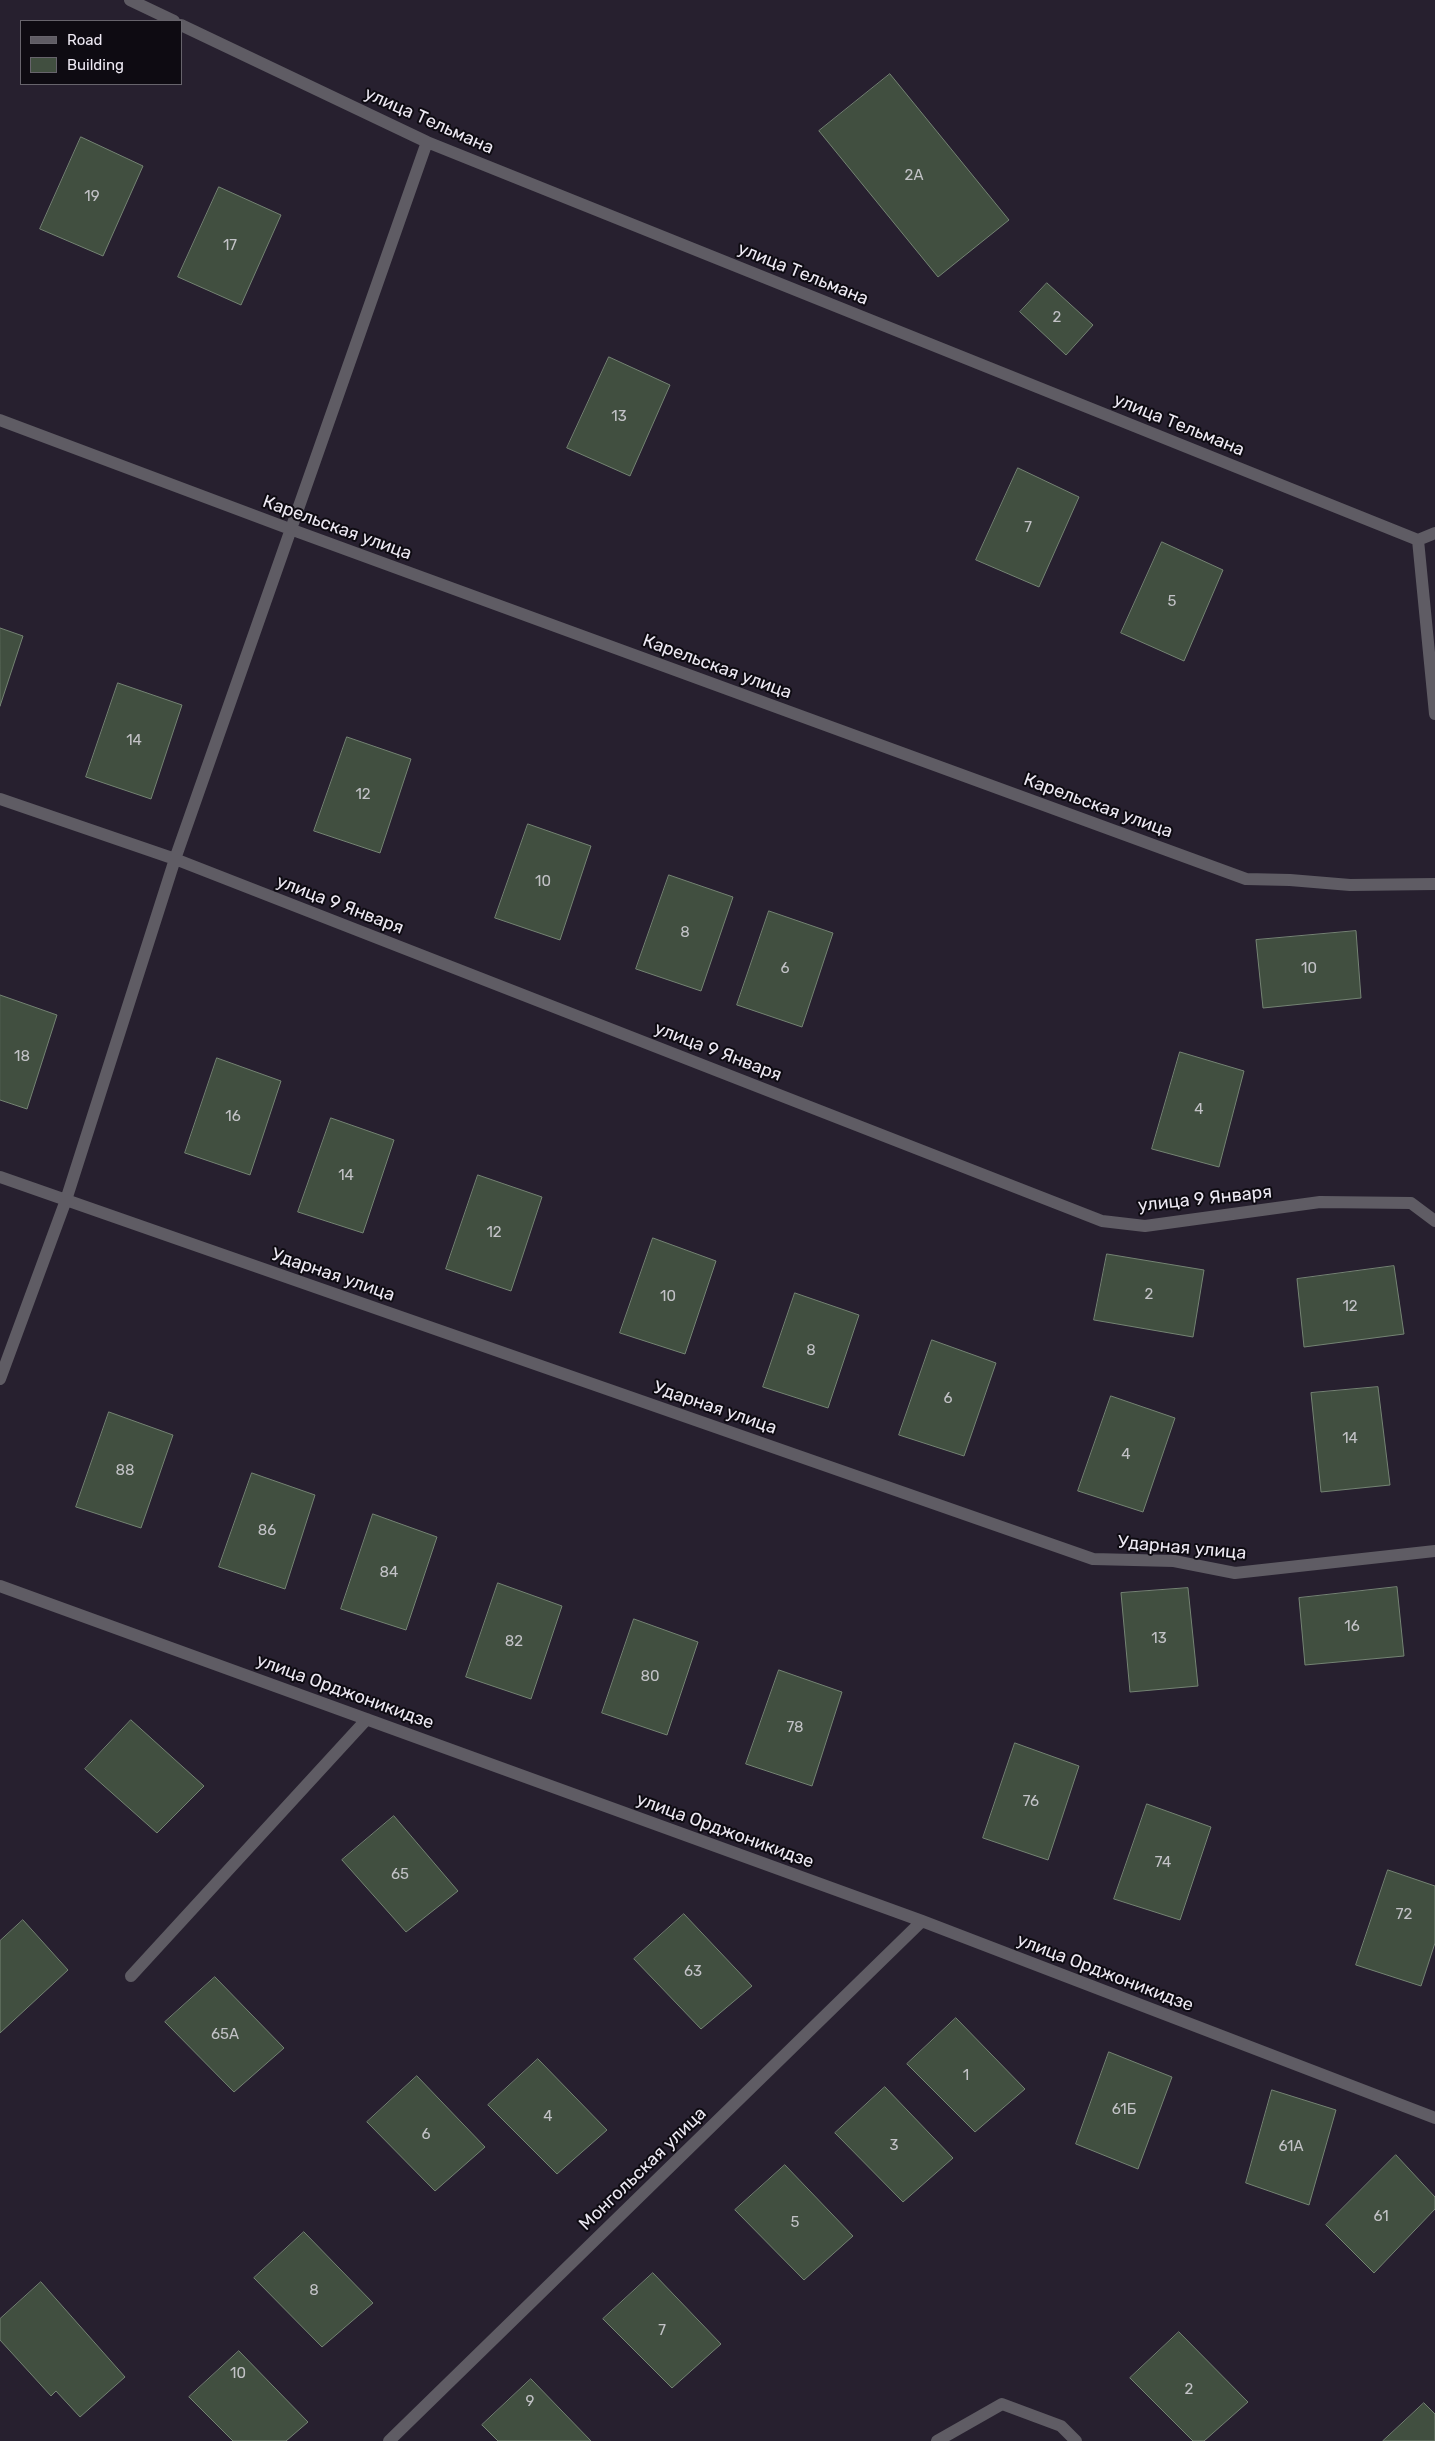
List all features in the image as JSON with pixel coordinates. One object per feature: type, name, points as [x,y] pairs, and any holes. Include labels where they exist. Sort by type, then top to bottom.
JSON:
[{"type":"street","points":[[130,0],[172,20]]},
{"type":"street","name":"улица Тельмана","points":[[182,24],[427,142],[1418,540]]},
{"type":"street","points":[[0,1379],[66,1200],[175,859],[427,142]]},
{"type":"street","name":"Карельская улица","points":[[0,420],[290,529],[1246,879],[1290,880],[1350,885],[1435,884]]},
{"type":"street","points":[[1435,533],[1418,540],[1435,714]]},
{"type":"street","name":"улица 9 Января","points":[[0,799],[175,859],[1102,1221],[1146,1226],[1320,1202],[1411,1203],[1435,1221]]},
{"type":"street","name":"Ударная улица","points":[[0,1177],[1092,1559],[1174,1561],[1235,1573],[1435,1551]]},
{"type":"street","name":"улица Орджоникидзе","points":[[0,1586],[922,1921],[1435,2118]]},
{"type":"street","points":[[131,1976],[367,1719]]},
{"type":"street","name":"Монгольская улица","points":[[389,2441],[922,1921]]},
{"type":"street","points":[[937,2441],[1002,2404],[1061,2426],[1076,2441]]},
{"type":"building","points":[[890,74],[1009,220],[938,277],[819,131]]},
{"type":"building","points":[[81,137],[143,166],[103,256],[40,229]]},
{"type":"building","points":[[219,187],[281,215],[241,305],[178,277]]},
{"type":"building","points":[[1047,283],[1093,325],[1066,355],[1020,312]]},
{"type":"building","points":[[609,357],[670,385],[630,476],[567,448]]},
{"type":"building","points":[[1018,468],[1079,497],[1039,587],[976,560]]},
{"type":"building","points":[[1162,542],[1223,570],[1184,661],[1121,633]]},
{"type":"building","points":[[0,628],[23,636],[0,706]]},
{"type":"building","points":[[118,683],[182,705],[151,799],[86,777]]},
{"type":"building","points":[[347,737],[411,759],[380,853],[314,831]]},
{"type":"building","points":[[528,824],[591,846],[560,940],[495,918]]},
{"type":"building","points":[[669,875],[733,897],[701,991],[636,969]]},
{"type":"building","points":[[769,911],[833,933],[802,1027],[737,1005]]},
{"type":"building","points":[[1356,931],[1361,998],[1263,1008],[1256,940]]},
{"type":"building","points":[[0,995],[57,1015],[27,1109],[0,1100]]},
{"type":"building","points":[[1180,1052],[1244,1071],[1219,1167],[1152,1149]]},
{"type":"building","points":[[217,1058],[281,1081],[250,1175],[185,1153]]},
{"type":"building","points":[[331,1118],[394,1140],[363,1233],[298,1212]]},
{"type":"building","points":[[478,1175],[542,1197],[511,1291],[446,1269]]},
{"type":"building","points":[[653,1238],[716,1261],[685,1354],[620,1333]]},
{"type":"building","points":[[1107,1254],[1204,1270],[1193,1337],[1094,1320]]},
{"type":"building","points":[[1394,1266],[1404,1334],[1304,1347],[1297,1279]]},
{"type":"building","points":[[795,1293],[859,1315],[828,1408],[763,1387]]},
{"type":"building","points":[[932,1340],[996,1363],[964,1456],[899,1435]]},
{"type":"building","points":[[1378,1387],[1390,1485],[1321,1492],[1311,1393]]},
{"type":"building","points":[[1111,1396],[1175,1418],[1143,1512],[1078,1491]]},
{"type":"building","points":[[109,1412],[173,1435],[141,1528],[76,1507]]},
{"type":"building","points":[[252,1473],[315,1495],[285,1589],[219,1567]]},
{"type":"building","points":[[373,1514],[437,1537],[406,1630],[341,1609]]},
{"type":"building","points":[[498,1583],[562,1606],[531,1699],[466,1677]]},
{"type":"building","points":[[1397,1587],[1404,1656],[1305,1665],[1299,1598]]},
{"type":"building","points":[[1188,1588],[1198,1686],[1130,1692],[1121,1593]]},
{"type":"building","points":[[634,1619],[698,1642],[667,1735],[602,1713]]},
{"type":"building","points":[[779,1670],[842,1692],[812,1786],[746,1764]]},
{"type":"building","points":[[131,1720],[204,1786],[157,1833],[85,1769]]},
{"type":"building","points":[[1015,1743],[1079,1766],[1048,1860],[983,1838]]},
{"type":"building","points":[[1147,1804],[1211,1827],[1180,1920],[1114,1899]]},
{"type":"building","points":[[394,1816],[458,1891],[406,1932],[342,1860]]},
{"type":"building","points":[[1388,1870],[1435,1886],[1435,1943],[1421,1986],[1356,1965]]},
{"type":"building","points":[[684,1914],[752,1986],[701,2029],[634,1959]]},
{"type":"building","points":[[23,1920],[68,1970],[0,2033],[0,1941]]},
{"type":"building","points":[[215,1977],[284,2048],[234,2092],[165,2022]]},
{"type":"building","points":[[956,2018],[1025,2089],[975,2132],[907,2064]]},
{"type":"building","points":[[1109,2052],[1172,2077],[1138,2169],[1076,2144]]},
{"type":"building","points":[[538,2059],[607,2130],[557,2174],[488,2105]]},
{"type":"building","points":[[417,2076],[485,2147],[435,2191],[367,2122]]},
{"type":"building","points":[[885,2087],[953,2158],[903,2202],[835,2133]]},
{"type":"building","points":[[1272,2090],[1336,2110],[1309,2205],[1246,2183]]},
{"type":"building","points":[[1396,2155],[1435,2197],[1435,2209],[1374,2273],[1326,2225]]},
{"type":"building","points":[[785,2165],[853,2236],[804,2280],[735,2210]]},
{"type":"building","points":[[304,2232],[373,2303],[322,2347],[254,2278]]},
{"type":"building","points":[[653,2273],[721,2344],[672,2388],[603,2319]]},
{"type":"building","points":[[41,2282],[125,2377],[80,2417],[56,2391],[51,2396],[0,2340],[0,2319]]},
{"type":"building","points":[[1179,2332],[1248,2402],[1204,2441],[1193,2441],[1130,2378]]},
{"type":"building","points":[[239,2351],[308,2422],[286,2441],[233,2441],[189,2397]]},
{"type":"building","points":[[531,2379],[591,2441],[498,2441],[482,2425]]},
{"type":"building","points":[[1424,2403],[1435,2414],[1435,2441],[1383,2441]]}]
